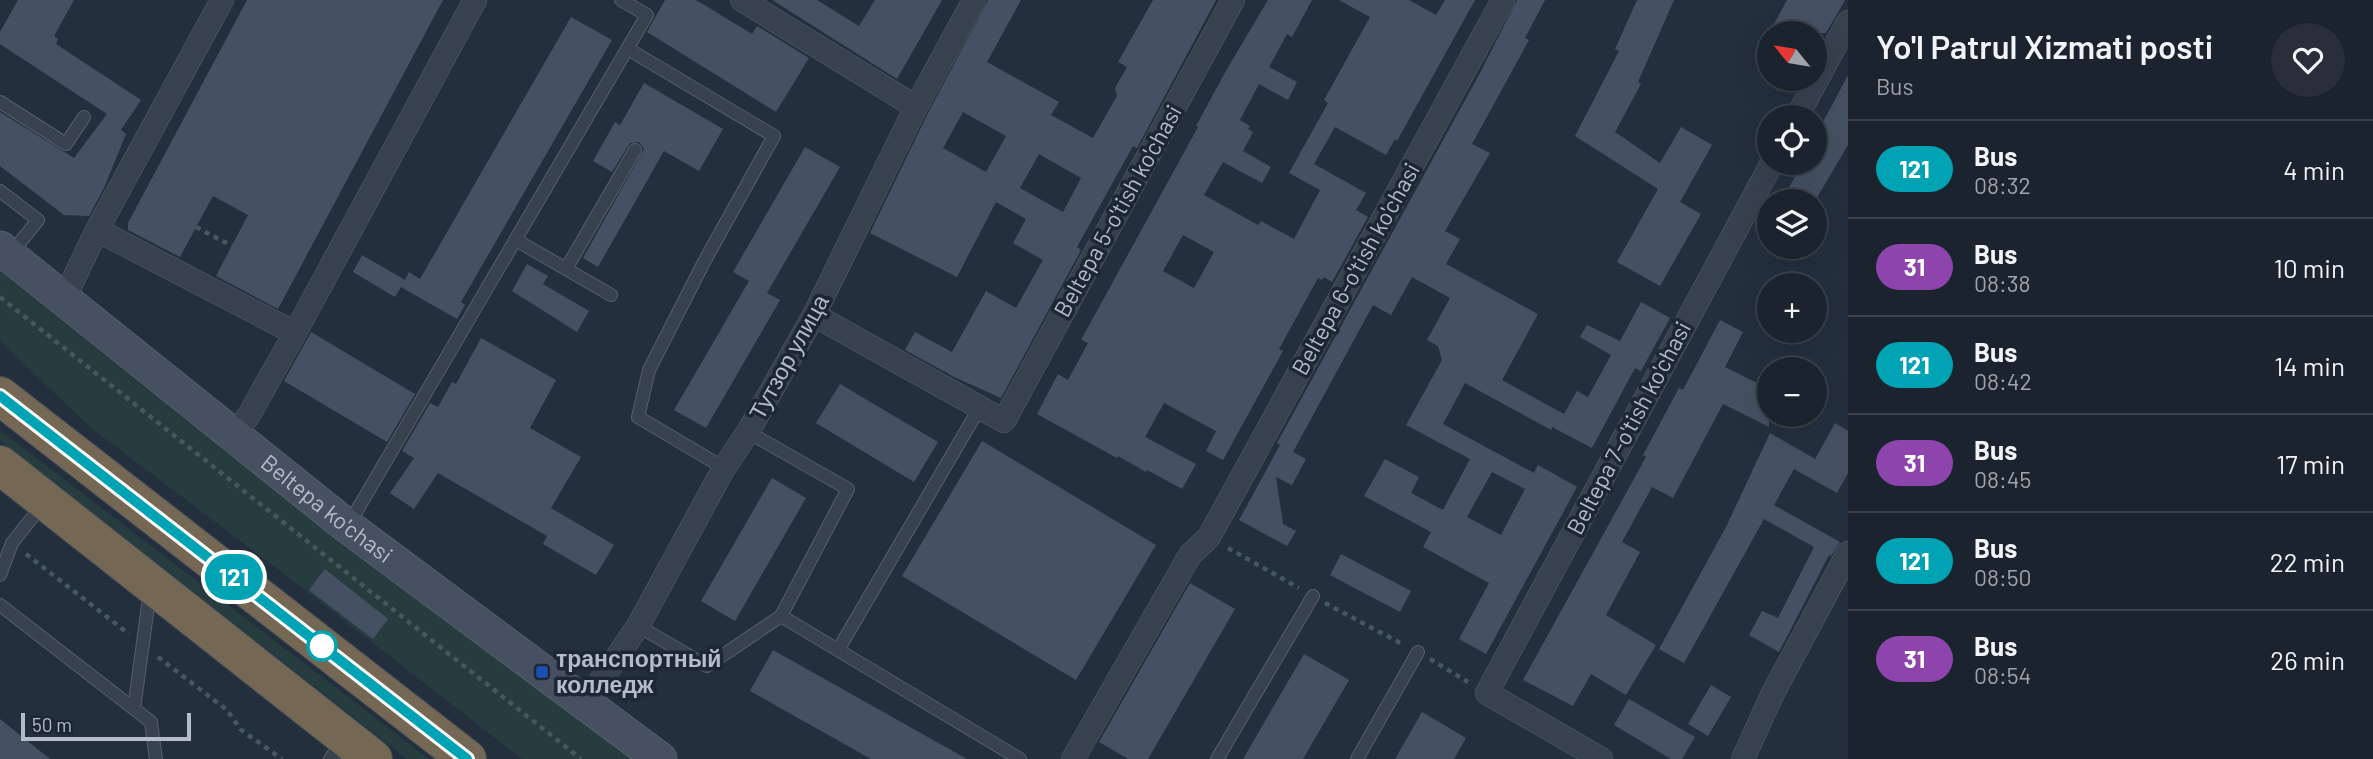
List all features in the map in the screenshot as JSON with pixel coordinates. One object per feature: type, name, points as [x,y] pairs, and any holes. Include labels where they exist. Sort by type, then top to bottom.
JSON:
[{"type":"highway","points":[[0,396],[467,759]]},
{"type":"highway","points":[[0,465],[150,584],[350,752]]},
{"type":"street","points":[[64,299],[97,230],[222,0]]},
{"type":"street","points":[[233,436],[249,415],[295,333],[475,0]]},
{"type":"street","points":[[742,0],[916,107]]},
{"type":"street","name":"Тутзор улица","points":[[585,704],[638,626],[724,468],[748,432],[814,314],[916,107],[974,0]]},
{"type":"street","name":"Beltepa 5-o'tish ko'chasi","points":[[980,407],[1004,421],[1233,0]]},
{"type":"street","name":"Beltepa 6-o'tish ko'chasi","points":[[1073,759],[1189,555],[1209,537],[1503,0]]},
{"type":"street","points":[[1803,105],[1848,22]]},
{"type":"street","name":"Beltepa 7-o'tish ko'chasi","points":[[1487,693],[1766,175]]},
{"type":"street","points":[[97,230],[295,333]]},
{"type":"street","name":"Beltepa ko'chasi","points":[[5,252],[347,526],[660,759]]},
{"type":"street","points":[[814,314],[980,407]]},
{"type":"street","points":[[1743,759],[1773,693],[1848,553]]},
{"type":"street","points":[[1487,693],[1587,755]]},
{"type":"lane","points":[[347,526],[647,15],[621,0]]},
{"type":"lane","points":[[628,49],[774,136],[704,262],[649,370],[638,417],[724,468]]},
{"type":"lane","points":[[0,102],[66,144],[84,117]]},
{"type":"lane","points":[[566,269],[635,150]]},
{"type":"lane","points":[[0,191],[38,220],[5,252]]},
{"type":"lane","points":[[516,240],[611,295]]},
{"type":"lane","points":[[838,650],[980,407]]},
{"type":"lane","points":[[638,626],[707,666],[781,616],[848,489],[748,432]]},
{"type":"lane","points":[[0,575],[12,544],[45,501]]},
{"type":"lane","points":[[134,709],[150,584]]},
{"type":"lane","points":[[1217,759],[1312,596]]},
{"type":"lane","points":[[0,605],[151,722],[156,759]]},
{"type":"lane","points":[[781,616],[1020,759]]},
{"type":"lane","points":[[1357,759],[1419,652]]},
{"type":"path","points":[[196,227],[232,246]]},
{"type":"path","points":[[0,297],[581,759]]},
{"type":"path","points":[[1209,537],[1312,596],[1419,652],[1487,693]]},
{"type":"green space","points":[[0,271],[314,519],[633,759],[522,759],[91,428],[0,341]]},
{"type":"green space","points":[[0,430],[429,759],[407,759],[0,440]]},
{"type":"building","points":[[18,0],[74,0],[54,36],[58,39],[56,44],[141,100],[121,130],[126,134],[104,188],[89,216],[64,215],[0,166],[0,112],[74,158],[107,114],[0,44],[0,32]]},
{"type":"building","points":[[247,0],[443,0],[278,309],[216,276],[248,215],[213,196],[180,257],[128,230],[128,223]]},
{"type":"building","points":[[665,0],[696,0],[752,34],[757,26],[809,58],[776,112],[647,32]]},
{"type":"building","points":[[772,0],[817,0],[859,26],[875,0],[942,0],[897,79]]},
{"type":"building","points":[[988,0],[1021,0],[987,62],[1059,102],[1051,115],[1093,138],[1117,96],[1115,88],[1127,67],[1118,62],[1153,0],[1216,0],[1137,148],[1133,146],[1077,247],[1081,250],[1001,398],[954,377],[905,350],[915,332],[952,352],[986,291],[1016,308],[1043,260],[1013,243],[1026,219],[996,202],[957,277],[870,233],[928,113]],"holes":[[[963,112],[1006,136],[986,172],[943,148]],[[1039,154],[1081,178],[1063,212],[1020,188]]]},
{"type":"building","points":[[1268,0],[1312,0],[1292,37],[1287,34],[1269,67],[1297,82],[1288,100],[1259,84],[1240,120],[1250,126],[1248,129],[1253,132],[1243,151],[1271,167],[1262,183],[1223,162],[1204,195],[1258,225],[1261,221],[1294,239],[1320,190],[1289,173],[1328,103],[1324,100],[1370,17],[1339,0],[1409,0],[1436,15],[1445,0],[1475,0],[1397,141],[1395,139],[1386,155],[1335,127],[1314,164],[1366,193],[1356,210],[1368,217],[1332,282],[1324,277],[1322,280],[1318,278],[1279,349],[1283,351],[1223,460],[1206,451],[1216,431],[1164,403],[1145,437],[1196,464],[1182,489],[1118,456],[1117,458],[1037,414],[1058,374],[1068,380],[1088,343],[1081,340],[1227,69]],"holes":[[[1183,235],[1214,252],[1194,288],[1163,271]]]},
{"type":"building","points":[[1517,0],[1545,0],[1525,38],[1529,40],[1472,144],[1490,153],[1445,231],[1460,239],[1446,264],[1538,314],[1502,380],[1564,414],[1577,391],[1588,397],[1611,355],[1580,337],[1587,325],[1620,341],[1641,302],[1670,318],[1641,371],[1635,368],[1592,448],[1552,427],[1551,430],[1465,383],[1443,424],[1534,473],[1538,465],[1577,487],[1486,654],[1459,639],[1489,583],[1423,547],[1431,532],[1364,496],[1385,459],[1419,477],[1411,493],[1443,510],[1470,459],[1406,425],[1442,360],[1438,346],[1427,340],[1450,298],[1412,277],[1391,315],[1373,305],[1293,452],[1306,459],[1292,485],[1276,477],[1283,524],[1296,531],[1287,546],[1239,520],[1280,445],[1277,443],[1480,73]],"holes":[[[1492,472],[1525,489],[1501,535],[1467,517]]]},
{"type":"building","points":[[1637,0],[1674,0],[1638,82],[1641,84],[1615,132],[1660,163],[1681,127],[1712,145],[1680,202],[1701,214],[1660,286],[1617,262],[1658,189],[1575,136],[1619,51],[1615,49]]},
{"type":"building","points":[[1787,0],[1845,0],[1827,31],[1827,21],[1776,21]]},
{"type":"building","points":[[571,17],[612,40],[461,302],[465,305],[457,319],[401,287],[395,297],[353,272],[362,255],[405,280],[409,272],[420,279]]},
{"type":"building","points":[[1848,75],[1848,145],[1822,189],[1788,189],[1796,175],[1827,175],[1827,114]]},
{"type":"building","points":[[644,83],[723,129],[699,171],[664,151],[598,267],[583,258],[644,149],[639,142],[630,143],[612,172],[593,161],[615,122],[620,125]]},
{"type":"building","points":[[805,147],[840,167],[767,293],[780,300],[706,428],[674,410],[749,281],[733,272]]},
{"type":"building","points":[[527,264],[548,276],[543,284],[589,311],[577,332],[512,291]]},
{"type":"building","points":[[1720,320],[1743,332],[1725,367],[1757,383],[1757,421],[1723,404],[1673,498],[1652,487],[1622,542],[1640,552],[1606,615],[1656,645],[1626,695],[1591,674],[1573,706],[1523,680],[1646,457],[1643,455],[1679,388],[1683,390]]},
{"type":"building","points":[[311,332],[415,394],[387,442],[284,381]]},
{"type":"building","points":[[481,338],[556,380],[530,428],[581,457],[551,508],[614,545],[596,575],[543,544],[547,536],[438,473],[414,509],[390,493],[414,458],[402,451],[430,403],[438,407],[452,382],[456,384]]},
{"type":"building","points":[[840,384],[938,442],[914,482],[816,423]]},
{"type":"building","points":[[1835,423],[1848,431],[1848,473],[1837,493],[1794,469],[1774,505],[1840,542],[1831,556],[1829,555],[1779,652],[1749,635],[1762,611],[1778,618],[1814,547],[1764,519],[1684,663],[1659,649],[1726,527],[1770,433],[1815,459]]},
{"type":"building","points":[[982,441],[1156,545],[1076,680],[902,576]]},
{"type":"building","points":[[772,478],[806,498],[735,621],[701,601]]},
{"type":"building","points":[[1341,554],[1411,591],[1400,612],[1330,575]]},
{"type":"building","points":[[325,569],[388,619],[373,639],[309,590]]},
{"type":"building","points":[[1190,583],[1235,609],[1148,759],[1128,759],[1099,742]]},
{"type":"building","points":[[773,650],[967,759],[871,759],[750,691]]},
{"type":"building","points":[[1304,654],[1349,680],[1303,759],[1243,759]]},
{"type":"building","points":[[1711,685],[1731,697],[1708,736],[1688,724]]},
{"type":"building","points":[[1629,699],[1695,737],[1682,759],[1671,759],[1614,725]]},
{"type":"building","points":[[1422,712],[1466,738],[1454,759],[1395,759]]},
{"type":"building","points":[[0,719],[50,759],[0,759]]},
{"type":"bus line","name":"121","points":[[0,396],[467,759]]},
{"type":"place","name":"транспортный колледж","points":[[542,672]]}]
